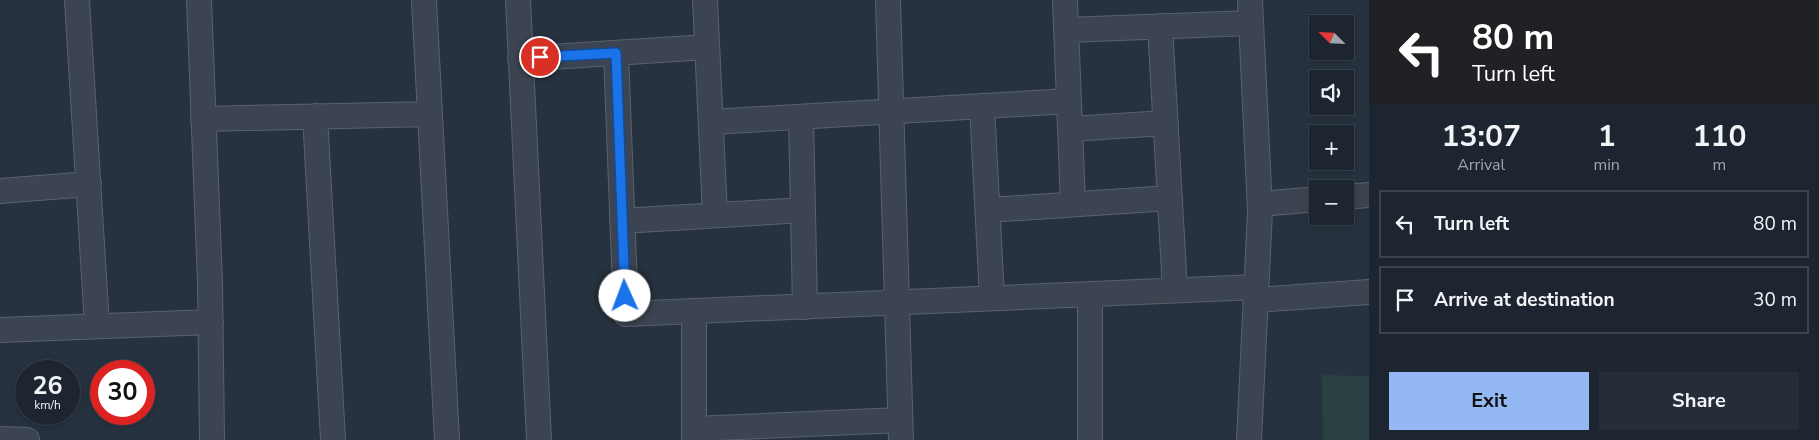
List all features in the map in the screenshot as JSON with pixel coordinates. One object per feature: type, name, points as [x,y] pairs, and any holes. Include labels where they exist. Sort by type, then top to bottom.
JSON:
[{"type":"street","points":[[77,0],[98,326]]},
{"type":"street","points":[[198,0],[211,322],[212,440]]},
{"type":"street","points":[[424,0],[447,440]]},
{"type":"street","points":[[518,0],[539,440]]},
{"type":"street","points":[[705,0],[715,215]]},
{"type":"street","points":[[694,311],[694,434],[901,430],[888,0]]},
{"type":"street","points":[[1065,0],[1074,204]]},
{"type":"street","points":[[1249,440],[1260,204],[1250,0]]},
{"type":"street","points":[[1066,30],[1251,23]]},
{"type":"street","points":[[1160,26],[1175,290]]},
{"type":"street","points":[[520,59],[707,47]]},
{"type":"street","points":[[616,53],[626,314],[1175,290],[1256,293],[1369,292]]},
{"type":"street","points":[[711,122],[1069,101]]},
{"type":"street","points":[[982,106],[992,298]]},
{"type":"street","points":[[203,119],[430,114]]},
{"type":"street","points":[[315,116],[333,440]]},
{"type":"street","points":[[801,117],[805,306]]},
{"type":"street","points":[[1070,129],[1166,123]]},
{"type":"street","points":[[0,191],[88,184]]},
{"type":"street","points":[[1354,196],[1369,195]]},
{"type":"street","points":[[988,210],[1170,198]]},
{"type":"street","points":[[1260,204],[1309,200]]},
{"type":"street","points":[[622,221],[803,210]]},
{"type":"street","points":[[1090,294],[1090,440]]},
{"type":"street","points":[[0,330],[211,322]]},
{"type":"street","points":[[0,440],[27,440]]},
{"type":"green space","points":[[1322,375],[1369,376],[1369,440],[1323,440]]},
{"type":"route","points":[[540,57],[616,53],[625,296]]}]
